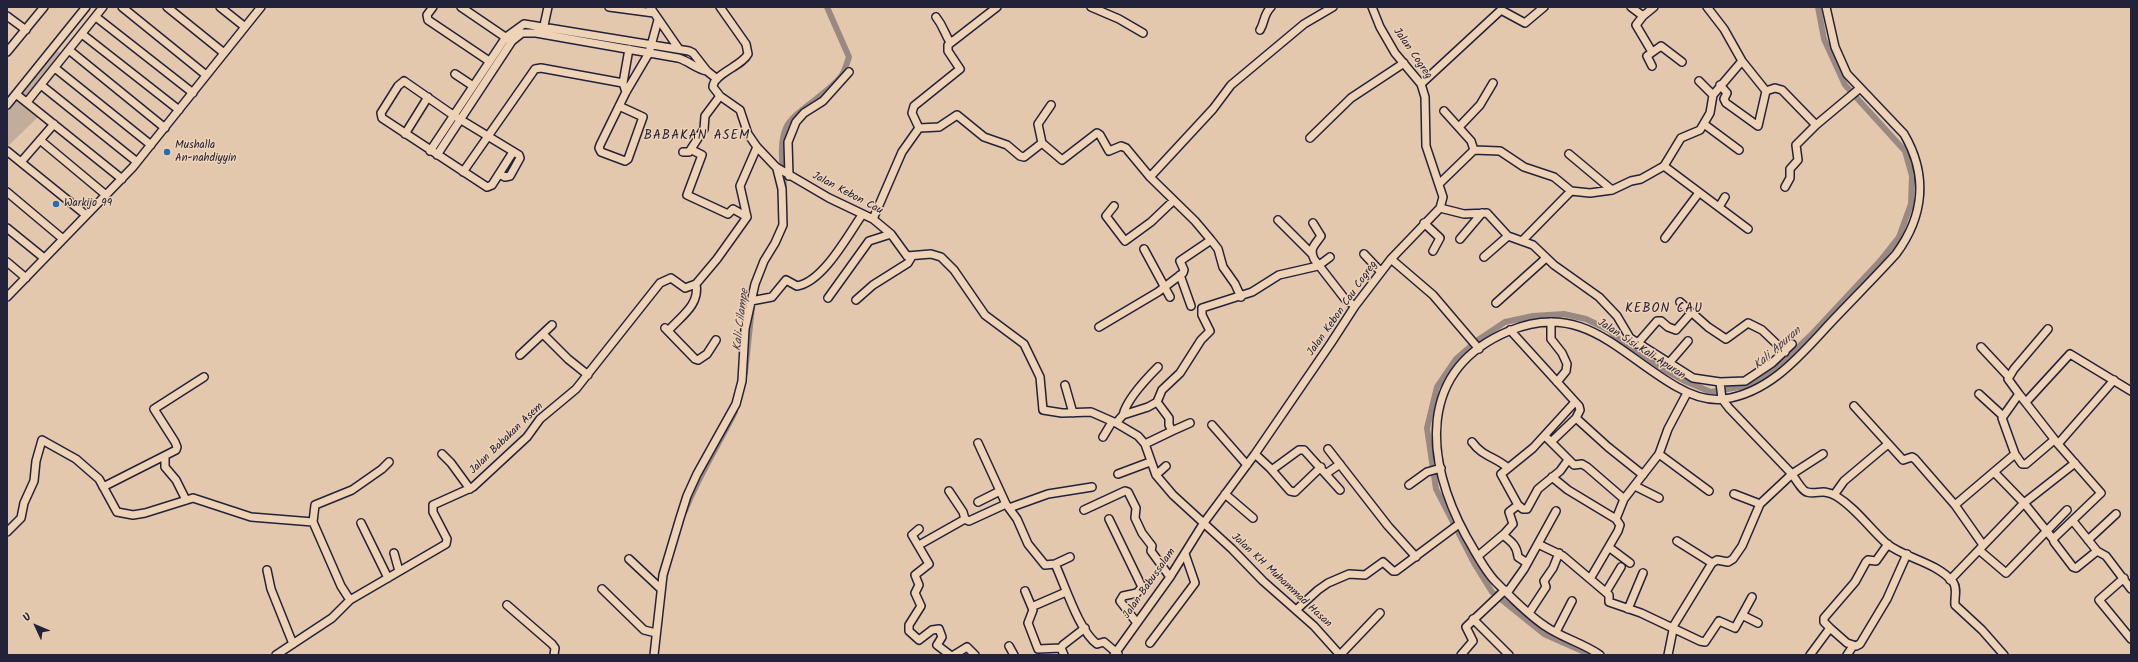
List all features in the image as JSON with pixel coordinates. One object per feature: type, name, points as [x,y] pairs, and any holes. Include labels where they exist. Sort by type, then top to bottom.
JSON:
[{"type":"street","points":[[7,52],[44,7]]},
{"type":"street","points":[[7,105],[86,7]]},
{"type":"street","points":[[27,102],[103,7]]},
{"type":"street","points":[[122,7],[206,76]]},
{"type":"street","points":[[167,7],[224,53]]},
{"type":"street","points":[[220,7],[245,27]]},
{"type":"street","points":[[7,297],[137,162],[260,7]]},
{"type":"street","points":[[433,7],[427,15],[428,20],[489,61]]},
{"type":"street","points":[[461,7],[512,41]]},
{"type":"street","points":[[543,34],[548,7]]},
{"type":"street","points":[[611,7],[654,13],[680,49]]},
{"type":"street","points":[[654,655],[663,575],[687,496],[736,404],[742,382],[744,342],[762,265],[775,243],[783,225],[782,189],[778,168],[757,147],[745,130],[740,110],[720,96],[713,87],[713,82],[744,59],[748,54],[746,44],[720,7]]},
{"type":"street","points":[[919,128],[912,113],[914,106],[960,69],[947,49],[950,42],[997,7]]},
{"type":"street","points":[[1091,7],[1119,18],[1143,33]]},
{"type":"street","points":[[1260,30],[1265,13],[1270,7]]},
{"type":"street","points":[[1150,177],[1213,109],[1230,85],[1304,24],[1333,7]]},
{"type":"street","name":"Jalan Cogreg","points":[[1372,7],[1380,27],[1396,53],[1421,84],[1425,97],[1426,146],[1443,197],[1440,208]]},
{"type":"street","points":[[1421,84],[1501,10],[1525,24],[1544,7]]},
{"type":"street","points":[[1631,7],[1643,16]]},
{"type":"street","points":[[1652,52],[1636,26],[1643,16],[1654,7]]},
{"type":"street","points":[[1707,7],[1724,29],[1742,61],[1766,91]]},
{"type":"street","name":"Jalan Sisi Kali Apuran","points":[[1600,655],[1545,627],[1505,592],[1486,570],[1458,525],[1448,498],[1440,468],[1435,434],[1440,400],[1452,374],[1477,346],[1510,330],[1551,322],[1570,323],[1600,335],[1652,372],[1687,393],[1700,397],[1722,397],[1757,389],[1790,365],[1896,254],[1908,238],[1919,203],[1920,182],[1915,156],[1904,134],[1857,90],[1847,74],[1835,47],[1826,7]]},
{"type":"street","points":[[619,106],[643,117],[633,147],[628,159],[625,162],[608,156],[599,149],[619,106],[626,92],[649,54],[652,45],[654,13]]},
{"type":"street","points":[[7,16],[26,30]]},
{"type":"street","points":[[96,17],[193,93]]},
{"type":"street","points":[[936,17],[943,26],[945,34],[950,42]]},
{"type":"street","points":[[430,150],[506,36],[524,24],[680,49],[693,53],[707,71],[717,79]]},
{"type":"street","points":[[438,155],[512,41],[522,33],[543,34],[684,60],[700,70],[707,71]]},
{"type":"street","points":[[82,34],[179,110]]},
{"type":"street","points":[[1652,66],[1646,56],[1662,46],[1682,62]]},
{"type":"street","points":[[626,92],[623,89],[623,83],[629,49]]},
{"type":"street","points":[[69,50],[165,128]]},
{"type":"street","points":[[1439,184],[1474,150],[1500,151],[1524,167],[1554,177],[1571,191],[1590,193],[1612,190],[1631,180],[1641,179],[1664,166],[1681,138],[1697,133],[1710,113],[1713,96],[1720,84],[1742,61]]},
{"type":"street","points":[[1310,138],[1351,98],[1404,63]]},
{"type":"street","points":[[55,68],[151,145]]},
{"type":"street","points":[[463,172],[533,71],[538,68],[623,83]]},
{"type":"street","points":[[788,176],[788,142],[796,122],[804,113],[823,101],[849,72]]},
{"type":"street","points":[[455,74],[472,86]]},
{"type":"street","points":[[402,81],[404,81],[453,115],[519,155],[520,158],[510,176],[505,177],[499,174],[492,185],[487,187],[404,134],[382,118],[380,113],[402,81]]},
{"type":"street","points":[[1699,81],[1713,96]]},
{"type":"street","points":[[1459,127],[1480,105],[1493,82]]},
{"type":"street","points":[[1720,84],[1727,92],[1724,99],[1726,103],[1758,126],[1766,91]]},
{"type":"street","points":[[41,85],[137,162]]},
{"type":"street","points":[[1766,91],[1775,88],[1782,90],[1816,125]]},
{"type":"street","points":[[1785,187],[1790,178],[1790,169],[1798,160],[1795,148],[1816,125],[1857,90]]},
{"type":"street","points":[[16,94],[122,179]]},
{"type":"street","points":[[683,152],[689,152],[692,150],[704,129],[705,116],[720,96]]},
{"type":"street","points":[[404,134],[428,97]]},
{"type":"street","points":[[1051,105],[1038,124],[1042,143],[1062,160],[1097,133],[1109,151],[1121,146],[1126,148],[1150,177],[1195,221],[1218,249],[1223,267],[1235,284],[1241,297]]},
{"type":"street","points":[[1444,111],[1471,141],[1474,150]]},
{"type":"street","points":[[919,128],[939,127],[957,115],[984,137],[1010,146],[1021,157],[1024,157],[1042,143]]},
{"type":"street","points":[[21,162],[54,124]]},
{"type":"street","points":[[1704,124],[1739,150]]},
{"type":"street","points":[[873,219],[902,152],[919,128]]},
{"type":"street","points":[[40,140],[106,195]]},
{"type":"street","points":[[716,340],[707,354],[698,360],[695,359],[666,329],[695,302],[698,293],[696,284],[717,259],[747,217],[740,186],[757,147]]},
{"type":"street","points":[[692,150],[702,155],[688,192],[688,196],[728,214],[733,209],[747,217]]},
{"type":"street","points":[[7,151],[86,215]]},
{"type":"street","points":[[1570,154],[1612,190]]},
{"type":"street","points":[[1664,166],[1698,194],[1719,207],[1748,229]]},
{"type":"street","name":"Jalan Kebon Cau","points":[[778,168],[788,176],[862,215],[873,219],[891,234],[907,256]]},
{"type":"street","points":[[1522,241],[1571,191]]},
{"type":"street","points":[[7,192],[63,239]]},
{"type":"street","points":[[1665,238],[1698,194]]},
{"type":"street","points":[[1719,207],[1725,197]]},
{"type":"street","points":[[1114,206],[1106,216],[1125,241],[1151,222],[1173,201]]},
{"type":"street","points":[[1440,208],[1464,214],[1489,214],[1508,236],[1517,241],[1522,241],[1532,245],[1546,258],[1608,304],[1617,316],[1627,335],[1637,344],[1698,380],[1720,384],[1744,381],[1752,377],[1785,352],[1792,344]]},
{"type":"street","name":"Jalan Kebon Cau Cogreg","points":[[1203,524],[1255,454],[1332,344],[1355,306],[1391,259],[1440,208]]},
{"type":"street","points":[[1460,239],[1482,213]]},
{"type":"street","points":[[754,300],[772,297],[786,280],[797,286],[806,284],[838,252],[862,215]]},
{"type":"street","points":[[1278,220],[1312,254],[1318,266],[1345,299],[1355,306]]},
{"type":"street","points":[[1312,254],[1312,247],[1321,236],[1313,223]]},
{"type":"street","points":[[1424,223],[1440,238],[1433,251]]},
{"type":"street","points":[[7,228],[44,258]]},
{"type":"street","points":[[828,298],[869,241],[891,234]]},
{"type":"street","points":[[1484,257],[1508,236]]},
{"type":"street","points":[[1099,327],[1180,275],[1184,270],[1180,261],[1211,240]]},
{"type":"street","points":[[1144,249],[1170,297]]},
{"type":"street","points":[[907,256],[936,254],[946,262],[972,294],[985,315],[1024,344],[1040,377],[1042,410],[1054,413],[1091,412],[1132,432],[1146,444],[1150,462],[1156,475],[1184,507],[1203,524]]},
{"type":"street","points":[[1364,254],[1381,272]]},
{"type":"street","points":[[856,300],[873,285],[908,263],[911,258],[907,256]]},
{"type":"street","points":[[1103,437],[1114,422],[1123,415],[1148,407],[1157,402],[1162,390],[1180,373],[1209,332],[1202,308],[1241,297],[1279,275],[1318,266],[1330,257]]},
{"type":"street","points":[[1496,303],[1546,258]]},
{"type":"street","points":[[1391,259],[1432,295],[1477,346]]},
{"type":"street","points":[[7,262],[26,278]]},
{"type":"street","points":[[1180,275],[1191,306]]},
{"type":"street","name":"Jalan Babakan Asem","points":[[276,655],[332,618],[350,600],[447,542],[433,512],[433,505],[470,489],[520,444],[540,419],[570,394],[588,375],[660,283],[671,278],[685,288],[696,284]]},
{"type":"street","points":[[1680,302],[1691,313],[1726,339],[1746,324],[1750,324],[1762,330],[1785,352]]},
{"type":"street","points":[[1637,344],[1657,321],[1661,321],[1668,328],[1676,330],[1691,313]]},
{"type":"street","points":[[1551,322],[1551,338],[1562,353],[1567,364],[1566,371],[1557,382]]},
{"type":"street","points":[[520,355],[552,325]]},
{"type":"street","points":[[2009,377],[2048,329]]},
{"type":"street","points":[[1510,330],[1580,408],[1576,418],[1551,442]]},
{"type":"street","points":[[543,334],[568,359],[588,375]]},
{"type":"street","points":[[1669,363],[1688,341]]},
{"type":"street","points":[[1981,347],[2009,377],[2008,380],[2056,442],[2101,493],[2053,539]]},
{"type":"street","points":[[2026,402],[2070,355],[2131,391]]},
{"type":"street","points":[[1123,415],[1127,404],[1145,380],[1158,367]]},
{"type":"street","points":[[103,487],[142,466],[165,456],[177,447],[154,409],[204,376]]},
{"type":"street","points":[[2019,394],[2003,416],[2002,420],[2015,454],[2022,464],[2026,464],[2056,442],[2114,380]]},
{"type":"street","points":[[1720,384],[1722,397],[1732,412],[1808,492],[1821,491],[1844,500],[1888,544],[1934,568],[1950,580],[1955,587],[1955,606],[1999,647],[2004,655]]},
{"type":"street","points":[[1065,385],[1073,413]]},
{"type":"street","points":[[1616,519],[1624,499],[1659,454],[1668,429],[1687,393]]},
{"type":"street","points":[[1979,394],[2003,416]]},
{"type":"street","points":[[1157,402],[1169,418],[1169,425],[1172,431]]},
{"type":"street","points":[[1568,460],[1560,471],[1538,489],[1527,509],[1524,509],[1518,504],[1501,475],[1545,436],[1575,402]]},
{"type":"street","points":[[1854,406],[1903,460],[1912,457],[1915,459],[1955,505],[1981,548],[2006,573],[2068,510]]},
{"type":"street","points":[[1576,418],[1608,447],[1643,475]]},
{"type":"street","points":[[1146,444],[1190,423]]},
{"type":"street","points":[[1212,425],[1247,465]]},
{"type":"street","points":[[1545,436],[1566,455],[1568,460],[1576,466],[1582,464],[1587,466],[1624,499]]},
{"type":"street","points":[[7,532],[21,518],[24,503],[34,481],[36,461],[42,440],[76,459],[99,479],[115,510],[125,514],[145,513],[192,498],[251,517],[313,522]]},
{"type":"street","points":[[1472,442],[1481,453],[1496,459],[1508,468]]},
{"type":"street","points":[[978,443],[1000,491],[1017,519],[1028,544],[1045,565],[1054,564],[1070,557]]},
{"type":"street","points":[[1834,495],[1844,481],[1888,444]]},
{"type":"street","points":[[1270,468],[1275,467],[1302,449],[1327,473],[1340,490]]},
{"type":"street","points":[[1328,449],[1388,526],[1416,557]]},
{"type":"street","points":[[442,454],[451,463],[470,489]]},
{"type":"street","points":[[1255,454],[1270,468],[1290,491],[1295,492],[1321,467]]},
{"type":"street","points":[[1659,454],[1709,491]]},
{"type":"street","points":[[1668,655],[1673,629],[1677,620],[1712,563],[1717,560],[1728,562],[1733,559],[1742,546],[1760,504],[1792,474],[1823,454]]},
{"type":"street","points":[[1955,505],[2015,454]]},
{"type":"street","points":[[165,456],[165,467],[176,480],[186,500]]},
{"type":"street","points":[[350,600],[341,586],[313,522],[315,505],[352,490],[382,469],[389,462]]},
{"type":"street","points":[[1118,474],[1150,462]]},
{"type":"street","points":[[1950,580],[2040,489],[2075,463]]},
{"type":"street","points":[[1327,473],[1340,464]]},
{"type":"street","points":[[1156,475],[1166,466]]},
{"type":"street","points":[[1409,485],[1430,471],[1440,468]]},
{"type":"street","points":[[1994,472],[2024,504],[2053,539],[2069,562],[2076,568],[2097,551]]},
{"type":"street","points":[[1552,477],[1568,490],[1616,519],[1620,527],[1610,548],[1590,579]]},
{"type":"street","points":[[1635,486],[1659,498]]},
{"type":"street","points":[[919,545],[965,519],[969,521],[1008,506],[1048,494],[1066,493],[1092,487]]},
{"type":"street","points":[[949,491],[963,512],[965,519]]},
{"type":"street","points":[[978,502],[1000,491]]},
{"type":"street","points":[[1084,510],[1125,491],[1128,492],[1136,508],[1135,518],[1142,533],[1152,546],[1151,551],[1170,577]]},
{"type":"street","points":[[1225,494],[1253,518]]},
{"type":"street","points":[[1734,494],[1760,504]]},
{"type":"street","points":[[1478,556],[1512,526],[1510,512],[1518,504]]},
{"type":"street","points":[[1461,655],[1473,642],[1466,628],[1494,600],[1505,592],[1527,563],[1556,511]]},
{"type":"street","points":[[2088,540],[2116,514]]},
{"type":"street","points":[[1109,519],[1142,587],[1137,593],[1123,596],[1120,601],[1137,623]]},
{"type":"street","points":[[2073,521],[2097,551],[2106,556],[2131,589]]},
{"type":"street","points":[[362,523],[388,578]]},
{"type":"street","name":"Jalan Babussalam","points":[[1116,654],[1170,577],[1203,524]]},
{"type":"street","name":"Jalan KH Muhammad Hasan","points":[[1203,524],[1344,654]]},
{"type":"street","points":[[1296,610],[1318,590],[1349,574],[1365,575],[1383,562],[1393,571],[1416,557],[1458,525]]},
{"type":"street","points":[[919,529],[912,535],[929,564],[915,574],[919,585],[915,593],[920,606],[909,625],[909,630],[919,640],[932,630],[939,628],[942,637],[937,645],[950,655]]},
{"type":"street","points":[[1503,535],[1518,548],[1518,557],[1527,563]]},
{"type":"street","points":[[1677,541],[1712,563]]},
{"type":"street","points":[[1538,544],[1558,553],[1606,592],[1610,596],[1608,602],[1641,613],[1704,642],[1718,622],[1735,628],[1752,597]]},
{"type":"street","points":[[1853,646],[1847,643],[1830,628],[1824,622],[1824,618],[1855,582],[1866,562],[1868,560],[1876,561],[1888,544]]},
{"type":"street","points":[[1610,548],[1630,562]]},
{"type":"street","points":[[394,553],[399,571]]},
{"type":"street","points":[[1529,613],[1546,587],[1544,581],[1553,568],[1558,553]]},
{"type":"street","points":[[1150,644],[1195,583],[1185,554]]},
{"type":"street","points":[[1847,655],[1853,646],[1860,644],[1880,613],[1907,554]]},
{"type":"street","points":[[629,559],[661,590]]},
{"type":"street","points":[[1054,564],[1066,592],[1085,628],[1096,644],[1104,642],[1116,654]]},
{"type":"street","points":[[1606,592],[1621,567]]},
{"type":"street","points":[[267,570],[271,589],[293,644]]},
{"type":"street","points":[[1628,609],[1643,573]]},
{"type":"street","points":[[2124,578],[2099,600],[2131,639]]},
{"type":"street","points":[[602,589],[644,630],[656,633]]},
{"type":"street","points":[[1025,591],[1033,610],[1028,623],[1038,649],[1062,652],[1068,640],[1085,628]]},
{"type":"street","points":[[1036,605],[1066,592]]},
{"type":"street","points":[[1556,632],[1572,601]]},
{"type":"street","points":[[507,605],[552,644],[555,648],[554,655]]},
{"type":"street","points":[[1344,654],[1380,613]]},
{"type":"street","points":[[1742,615],[1758,623]]},
{"type":"street","points":[[1474,620],[1509,655]]},
{"type":"street","points":[[1810,655],[1830,628]]},
{"type":"street","points":[[954,655],[968,646],[975,655]]},
{"type":"street","points":[[1009,646],[1014,655]]},
{"type":"shaded area","points":[[54,47],[63,56],[27,102],[17,93]]},
{"type":"shaded area","points":[[17,96],[40,115],[7,147],[7,108]]},
{"type":"waterway","name":"Kali Cilampe","points":[[784,190],[782,143],[786,128],[803,109],[836,82],[842,75],[849,57],[827,7]]},
{"type":"waterway","name":"Kali Apuran","points":[[1478,340],[1505,322],[1533,316],[1564,314],[1586,319],[1609,330],[1626,346],[1661,368],[1687,382],[1711,392],[1750,385],[1773,371],[1810,336],[1880,261],[1899,237],[1911,204],[1912,176],[1905,151],[1845,85],[1824,39],[1818,7]]},
{"type":"waterway","name":"Kali Cilampe","points":[[745,373],[752,307]]},
{"type":"waterway","points":[[1471,346],[1456,359],[1437,387],[1427,428],[1436,489],[1474,563],[1492,592],[1544,634],[1591,655]]},
{"type":"waterway","name":"Kali Cilampe","points":[[685,511],[702,474],[735,412]]},
{"type":"place","name":"Mushalla An-nahdiyyin","points":[[167,152]]},
{"type":"place","name":"Warkijo 99","points":[[56,204]]},
{"type":"district","name":"BABAKAN ASEM","points":[[697,137]]},
{"type":"district","name":"KEBON CAU","points":[[1664,310]]}]
